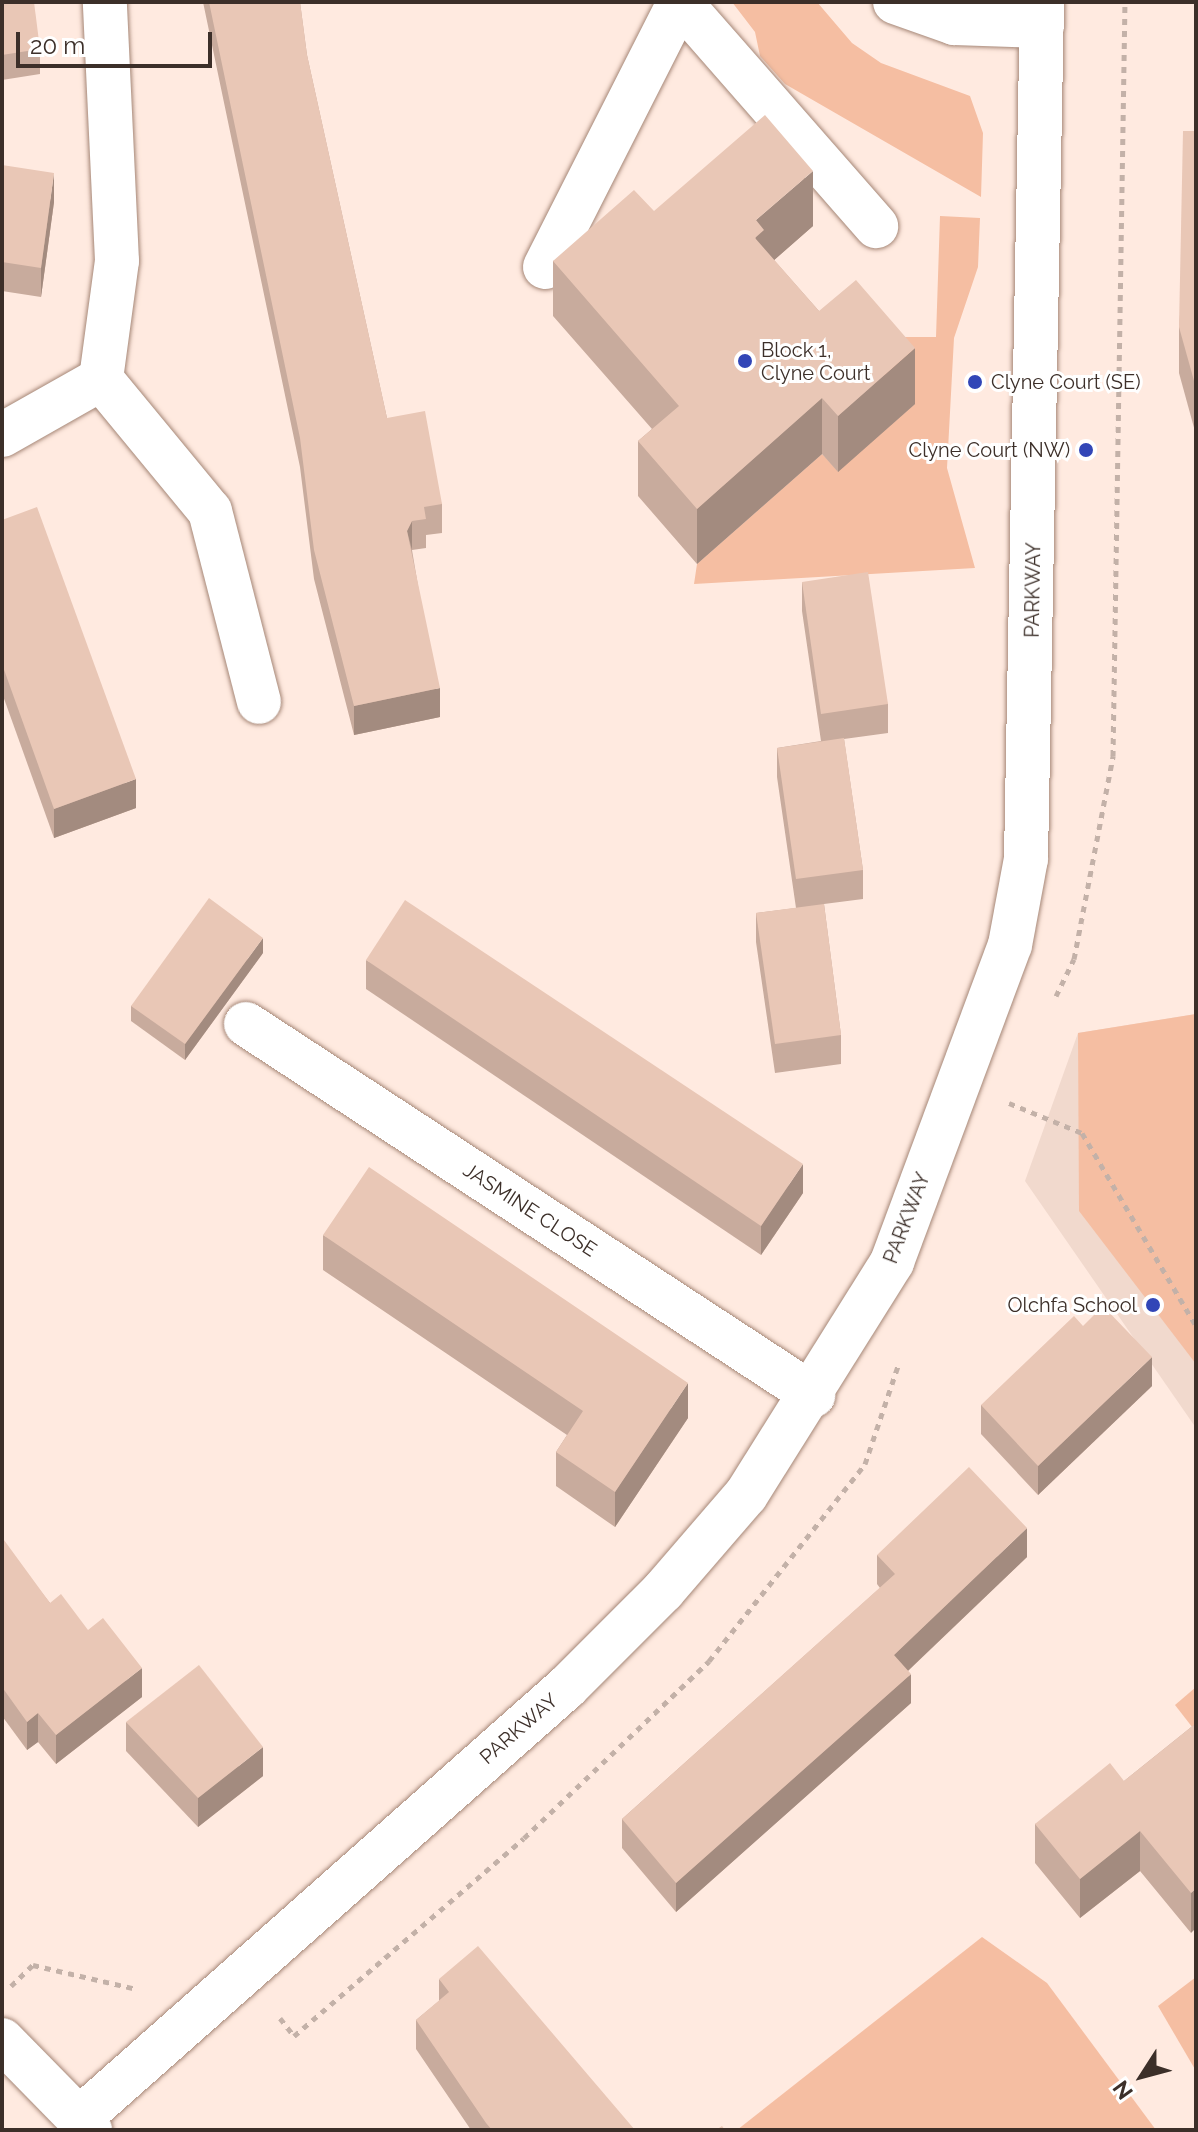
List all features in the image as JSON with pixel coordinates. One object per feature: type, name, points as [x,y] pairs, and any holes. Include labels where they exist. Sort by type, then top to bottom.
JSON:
[{"type":"street","points":[[105,2],[117,261],[101,379],[210,511],[259,702]]},
{"type":"street","points":[[895,2],[954,23],[1042,14]]},
{"type":"street","points":[[545,267],[678,4],[876,226]]},
{"type":"street","name":"PARKWAY","points":[[84,2124],[245,1972],[567,1687],[663,1591],[746,1495],[813,1395],[892,1262],[1010,945],[1026,859],[1042,14]]},
{"type":"street","points":[[2,435],[101,379]]},
{"type":"street","name":"JASMINE CLOSE","points":[[246,1024],[813,1395]]},
{"type":"street","points":[[2,2040],[84,2124]]},
{"type":"path","points":[[1053,1001],[1074,959],[1113,756],[1125,2]]},
{"type":"path","points":[[998,1114],[1011,1087]]},
{"type":"path","points":[[1005,1101],[1082,1133],[1196,1326]]},
{"type":"path","points":[[245,1972],[294,2036],[524,1838],[709,1661],[855,1476],[903,1349]]},
{"type":"path","points":[[2,1995],[33,1965],[124,1992],[146,1988]]},
{"type":"shaded area","points":[[732,2],[817,2],[852,43],[881,63],[970,96],[983,133],[981,197],[785,84],[760,56],[755,32]]},
{"type":"shaded area","points":[[940,216],[980,218],[978,267],[954,338],[947,468],[975,568],[694,584],[697,564],[822,454],[838,471],[892,337],[936,337]]},
{"type":"shaded area","name":"Olchfa School","points":[[1196,1014],[1196,1428],[1025,1181],[1078,1033]]},
{"type":"shaded area","name":"Olchfa School","points":[[1196,1014],[1196,1364],[1079,1211],[1078,1033]]},
{"type":"shaded area","points":[[1196,1687],[1196,1732],[1175,1705]]},
{"type":"shaded area","points":[[982,1937],[1047,1983],[1156,2130],[737,2130]]},
{"type":"shaded area","points":[[1196,1977],[1196,2071],[1158,2006]]},
{"type":"building","points":[[2,2],[34,2],[40,49],[2,55]]},
{"type":"building","points":[[209,2],[300,2],[307,55],[387,418],[425,411],[442,504],[424,507],[426,519],[412,521],[407,531],[440,688],[354,706],[314,550],[300,438]]},
{"type":"building","points":[[765,115],[813,171],[756,220],[764,230],[755,238],[819,311],[856,280],[915,348],[838,416],[822,398],[697,509],[638,441],[679,406],[553,261],[634,190],[654,211]]},
{"type":"building","points":[[1183,131],[1196,131],[1196,388],[1179,327]]},
{"type":"building","points":[[2,165],[54,173],[41,268],[2,262]]},
{"type":"building","points":[[37,507],[136,779],[54,809],[2,664],[2,520]]},
{"type":"building","points":[[868,572],[888,704],[821,714],[802,582]]},
{"type":"building","points":[[844,738],[863,870],[796,879],[777,748]]},
{"type":"building","points":[[209,898],[263,938],[185,1044],[131,1006]]},
{"type":"building","points":[[405,900],[803,1164],[761,1226],[366,960]]},
{"type":"building","points":[[824,904],[841,1035],[775,1044],[756,913]]},
{"type":"building","points":[[369,1167],[688,1383],[615,1492],[556,1452],[583,1411],[323,1235]]},
{"type":"building","points":[[1103,1306],[1152,1357],[1038,1466],[981,1405],[1074,1316],[1083,1326]]},
{"type":"building","points":[[969,1467],[1027,1528],[894,1655],[911,1674],[676,1883],[622,1819],[895,1574],[877,1555]]},
{"type":"building","points":[[4,1540],[50,1603],[61,1594],[88,1630],[103,1618],[142,1668],[56,1735],[38,1713],[27,1722],[2,1687]]},
{"type":"building","points":[[199,1665],[263,1747],[198,1798],[126,1722]]},
{"type":"building","points":[[1195,1724],[1196,1888],[1191,1893],[1140,1831],[1080,1879],[1035,1824],[1110,1763],[1124,1781]]},
{"type":"building","points":[[478,1946],[635,2130],[492,2130],[486,2123],[416,2020],[449,1992],[439,1979]]},
{"type":"place","name":"Block 1, Clyne Court","points":[[745,361]]},
{"type":"place","name":"Clyne Court (SE)","points":[[975,382]]},
{"type":"place","name":"Clyne Court (NW)","points":[[1086,450]]},
{"type":"place","name":"Olchfa School","points":[[1153,1305]]}]
